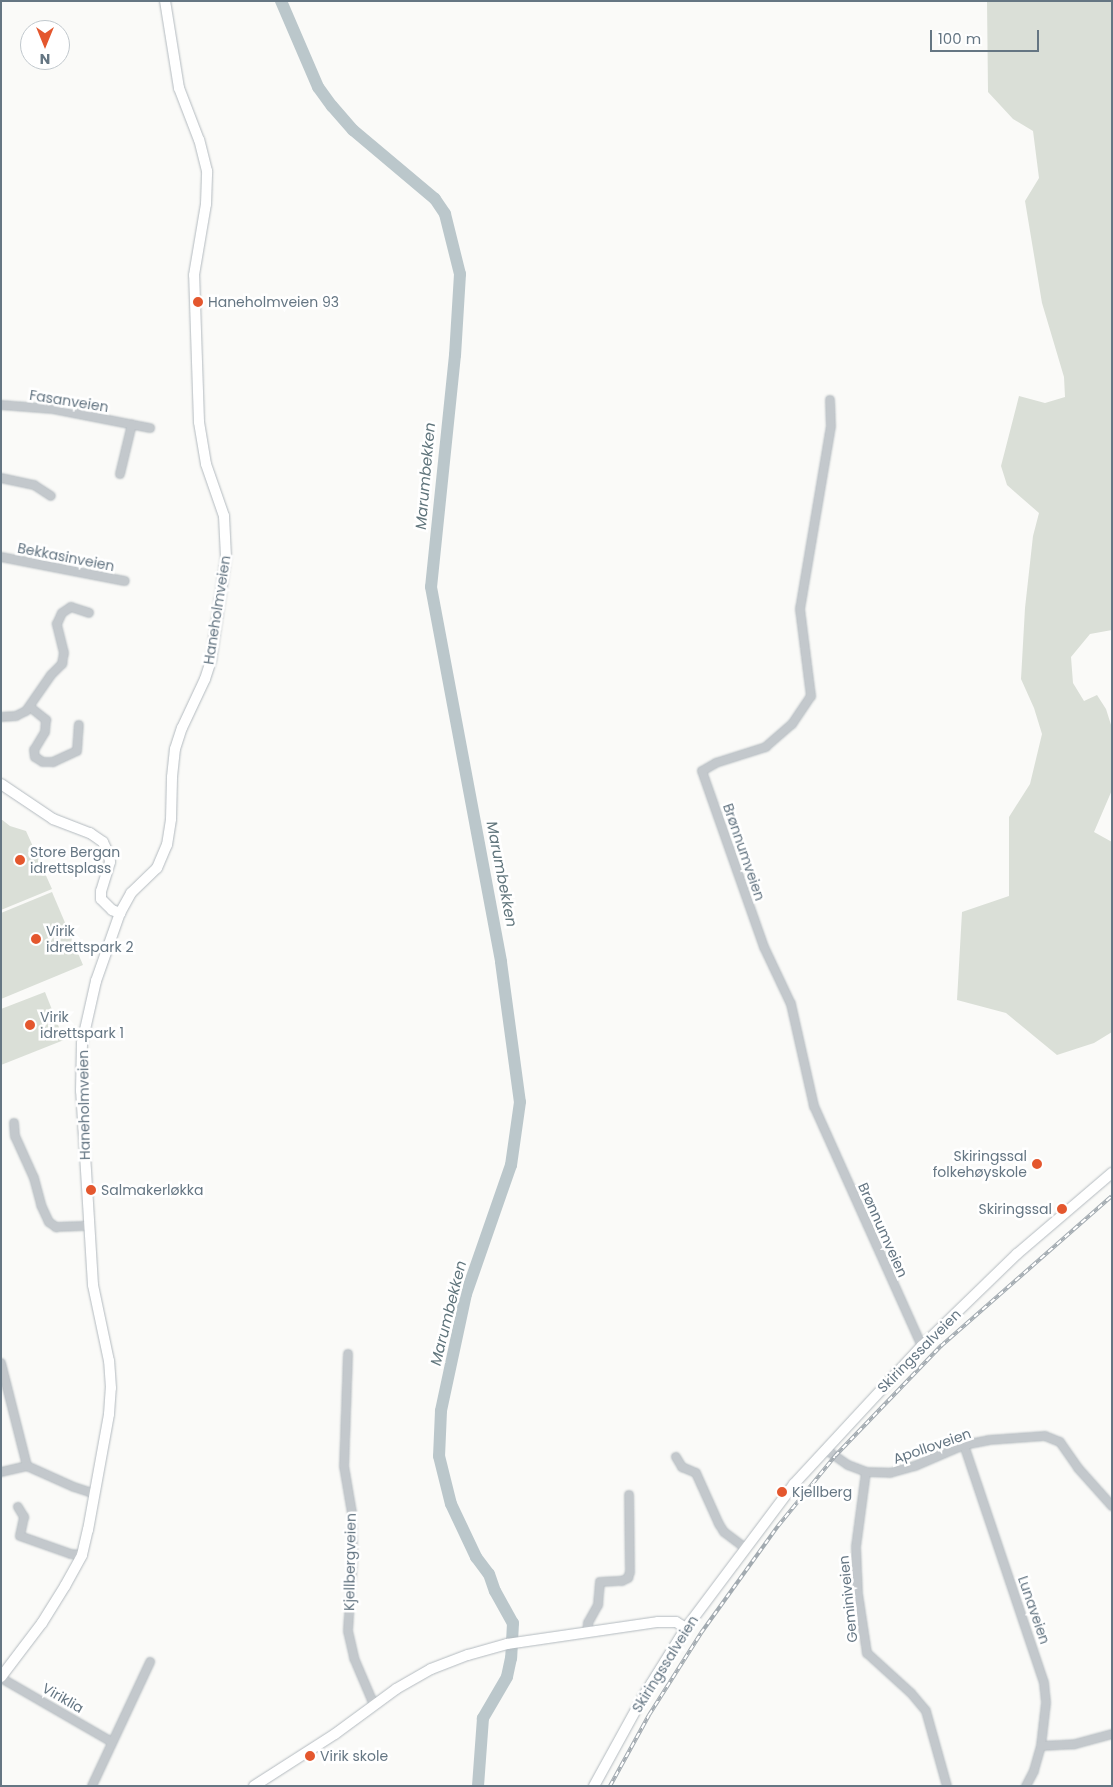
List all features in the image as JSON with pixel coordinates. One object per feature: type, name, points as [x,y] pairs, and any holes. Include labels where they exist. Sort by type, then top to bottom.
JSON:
[{"type":"main road","name":"Haneholmveien","points":[[1,1677],[42,1623],[82,1555],[109,1414],[112,1388],[109,1361],[93,1285],[81,1092],[82,1043],[94,988],[120,913],[131,893],[157,868],[167,845],[171,819],[175,749],[182,728],[212,660],[227,550],[224,516],[206,464],[199,423],[194,283],[196,257],[206,204],[207,171],[202,146],[179,88],[165,1]]},
{"type":"main road","points":[[1,784],[53,820],[90,833],[103,842],[109,854],[110,862],[101,891],[101,899],[107,906],[120,913]]},
{"type":"main road","name":"Skiringssalveien","points":[[594,1786],[643,1698],[686,1628],[744,1547],[794,1484],[922,1346],[1017,1254],[1112,1172]]},
{"type":"main road","points":[[254,1786],[431,1669],[468,1655],[507,1644],[664,1622],[676,1622],[686,1628]]},
{"type":"street","name":"Brønnumveien","points":[[830,400],[832,426],[800,609],[811,696],[792,724],[766,747],[716,764],[702,771],[764,947],[790,1004],[814,1106],[922,1346]]},
{"type":"street","name":"Fasanveien","points":[[1,405],[43,407],[150,428]]},
{"type":"street","points":[[120,474],[132,424]]},
{"type":"street","points":[[1,478],[34,485],[50,496]]},
{"type":"street","name":"Bekkasinveien","points":[[1,557],[125,581]]},
{"type":"street","points":[[1,717],[16,716],[30,706],[63,661],[64,653],[57,625],[60,616],[71,607],[89,613]]},
{"type":"street","points":[[30,706],[46,720],[45,732],[34,750],[37,759],[43,762],[53,762],[77,751],[79,725]]},
{"type":"street","points":[[14,1123],[15,1136],[34,1178],[41,1205],[49,1222],[56,1227],[89,1226]]},
{"type":"street","name":"Kjellbergveien","points":[[348,1354],[344,1466],[352,1514],[353,1557],[348,1631],[354,1658],[374,1705]]},
{"type":"street","points":[[1,1363],[27,1466]]},
{"type":"street","name":"Apolloveien","points":[[825,1449],[848,1465],[866,1472],[880,1474],[899,1472],[964,1445],[1032,1436],[1054,1438],[1060,1442],[1078,1468],[1112,1506]]},
{"type":"street","name":"Lunaveien","points":[[964,1445],[1042,1675],[1046,1702],[1041,1746],[1034,1771],[1026,1786]]},
{"type":"street","points":[[676,1457],[682,1467],[696,1473],[724,1532],[744,1547]]},
{"type":"street","points":[[1,1472],[27,1466],[74,1487],[94,1493]]},
{"type":"street","name":"Geminiveien","points":[[866,1472],[856,1547],[858,1594],[867,1652],[911,1693],[926,1711],[932,1725],[942,1772],[947,1786]]},
{"type":"street","points":[[587,1633],[588,1622],[598,1605],[600,1582],[622,1581],[628,1578],[630,1572],[629,1495]]},
{"type":"street","points":[[18,1507],[24,1517],[20,1536],[82,1555]]},
{"type":"street","points":[[92,1786],[150,1662]]},
{"type":"street","name":"Viriklia","points":[[1,1677],[112,1742]]},
{"type":"street","points":[[1041,1746],[1075,1744],[1112,1734]]},
{"type":"shaded area","points":[[987,1],[1112,1],[1112,630],[1090,634],[1071,657],[1073,683],[1084,701],[1097,695],[1106,709],[1112,728],[1112,790],[1094,832],[1112,842],[1112,1032],[1094,1043],[1057,1055],[1006,1013],[957,1000],[962,912],[1009,896],[1009,817],[1030,784],[1042,734],[1034,708],[1021,679],[1025,608],[1033,536],[1039,513],[1007,485],[1001,466],[1019,396],[1045,403],[1065,397],[1064,377],[1042,303],[1025,201],[1039,178],[1033,131],[1013,119],[988,92]]},
{"type":"shaded area","name":"Store Bergan idrettsplass","points":[[1,819],[10,826],[26,831],[52,889],[1,910]]},
{"type":"shaded area","name":"Virik idrettspark 2","points":[[52,892],[83,965],[1,999],[1,913]]},
{"type":"shaded area","name":"Virik idrettspark 1","points":[[45,992],[64,1040],[1,1065],[1,1009]]},
{"type":"waterway","name":"Marumbekken","points":[[281,1],[318,87],[332,106],[353,130],[435,199],[445,214],[460,274],[455,355],[431,587],[501,962],[520,1102],[511,1165],[466,1294],[441,1411],[439,1456],[451,1504],[476,1557],[489,1574],[495,1591],[513,1623],[511,1658],[507,1677],[483,1718],[478,1786]]},
{"type":"railway","points":[[610,1786],[649,1715],[701,1633],[778,1526],[835,1456],[941,1346],[1112,1196]]},
{"type":"place","name":"Haneholmveien 93","points":[[198,302]]},
{"type":"place","name":"Store Bergan idrettsplass","points":[[20,860]]},
{"type":"place","name":"Virik idrettspark 2","points":[[36,939]]},
{"type":"place","name":"Virik idrettspark 1","points":[[30,1025]]},
{"type":"place","name":"Skiringssal folkehøyskole","points":[[1037,1164]]},
{"type":"place","name":"Salmakerløkka","points":[[91,1190]]},
{"type":"place","name":"Skiringssal","points":[[1062,1209]]},
{"type":"place","name":"Kjellberg","points":[[782,1492]]},
{"type":"place","name":"Virik skole","points":[[310,1756]]}]
